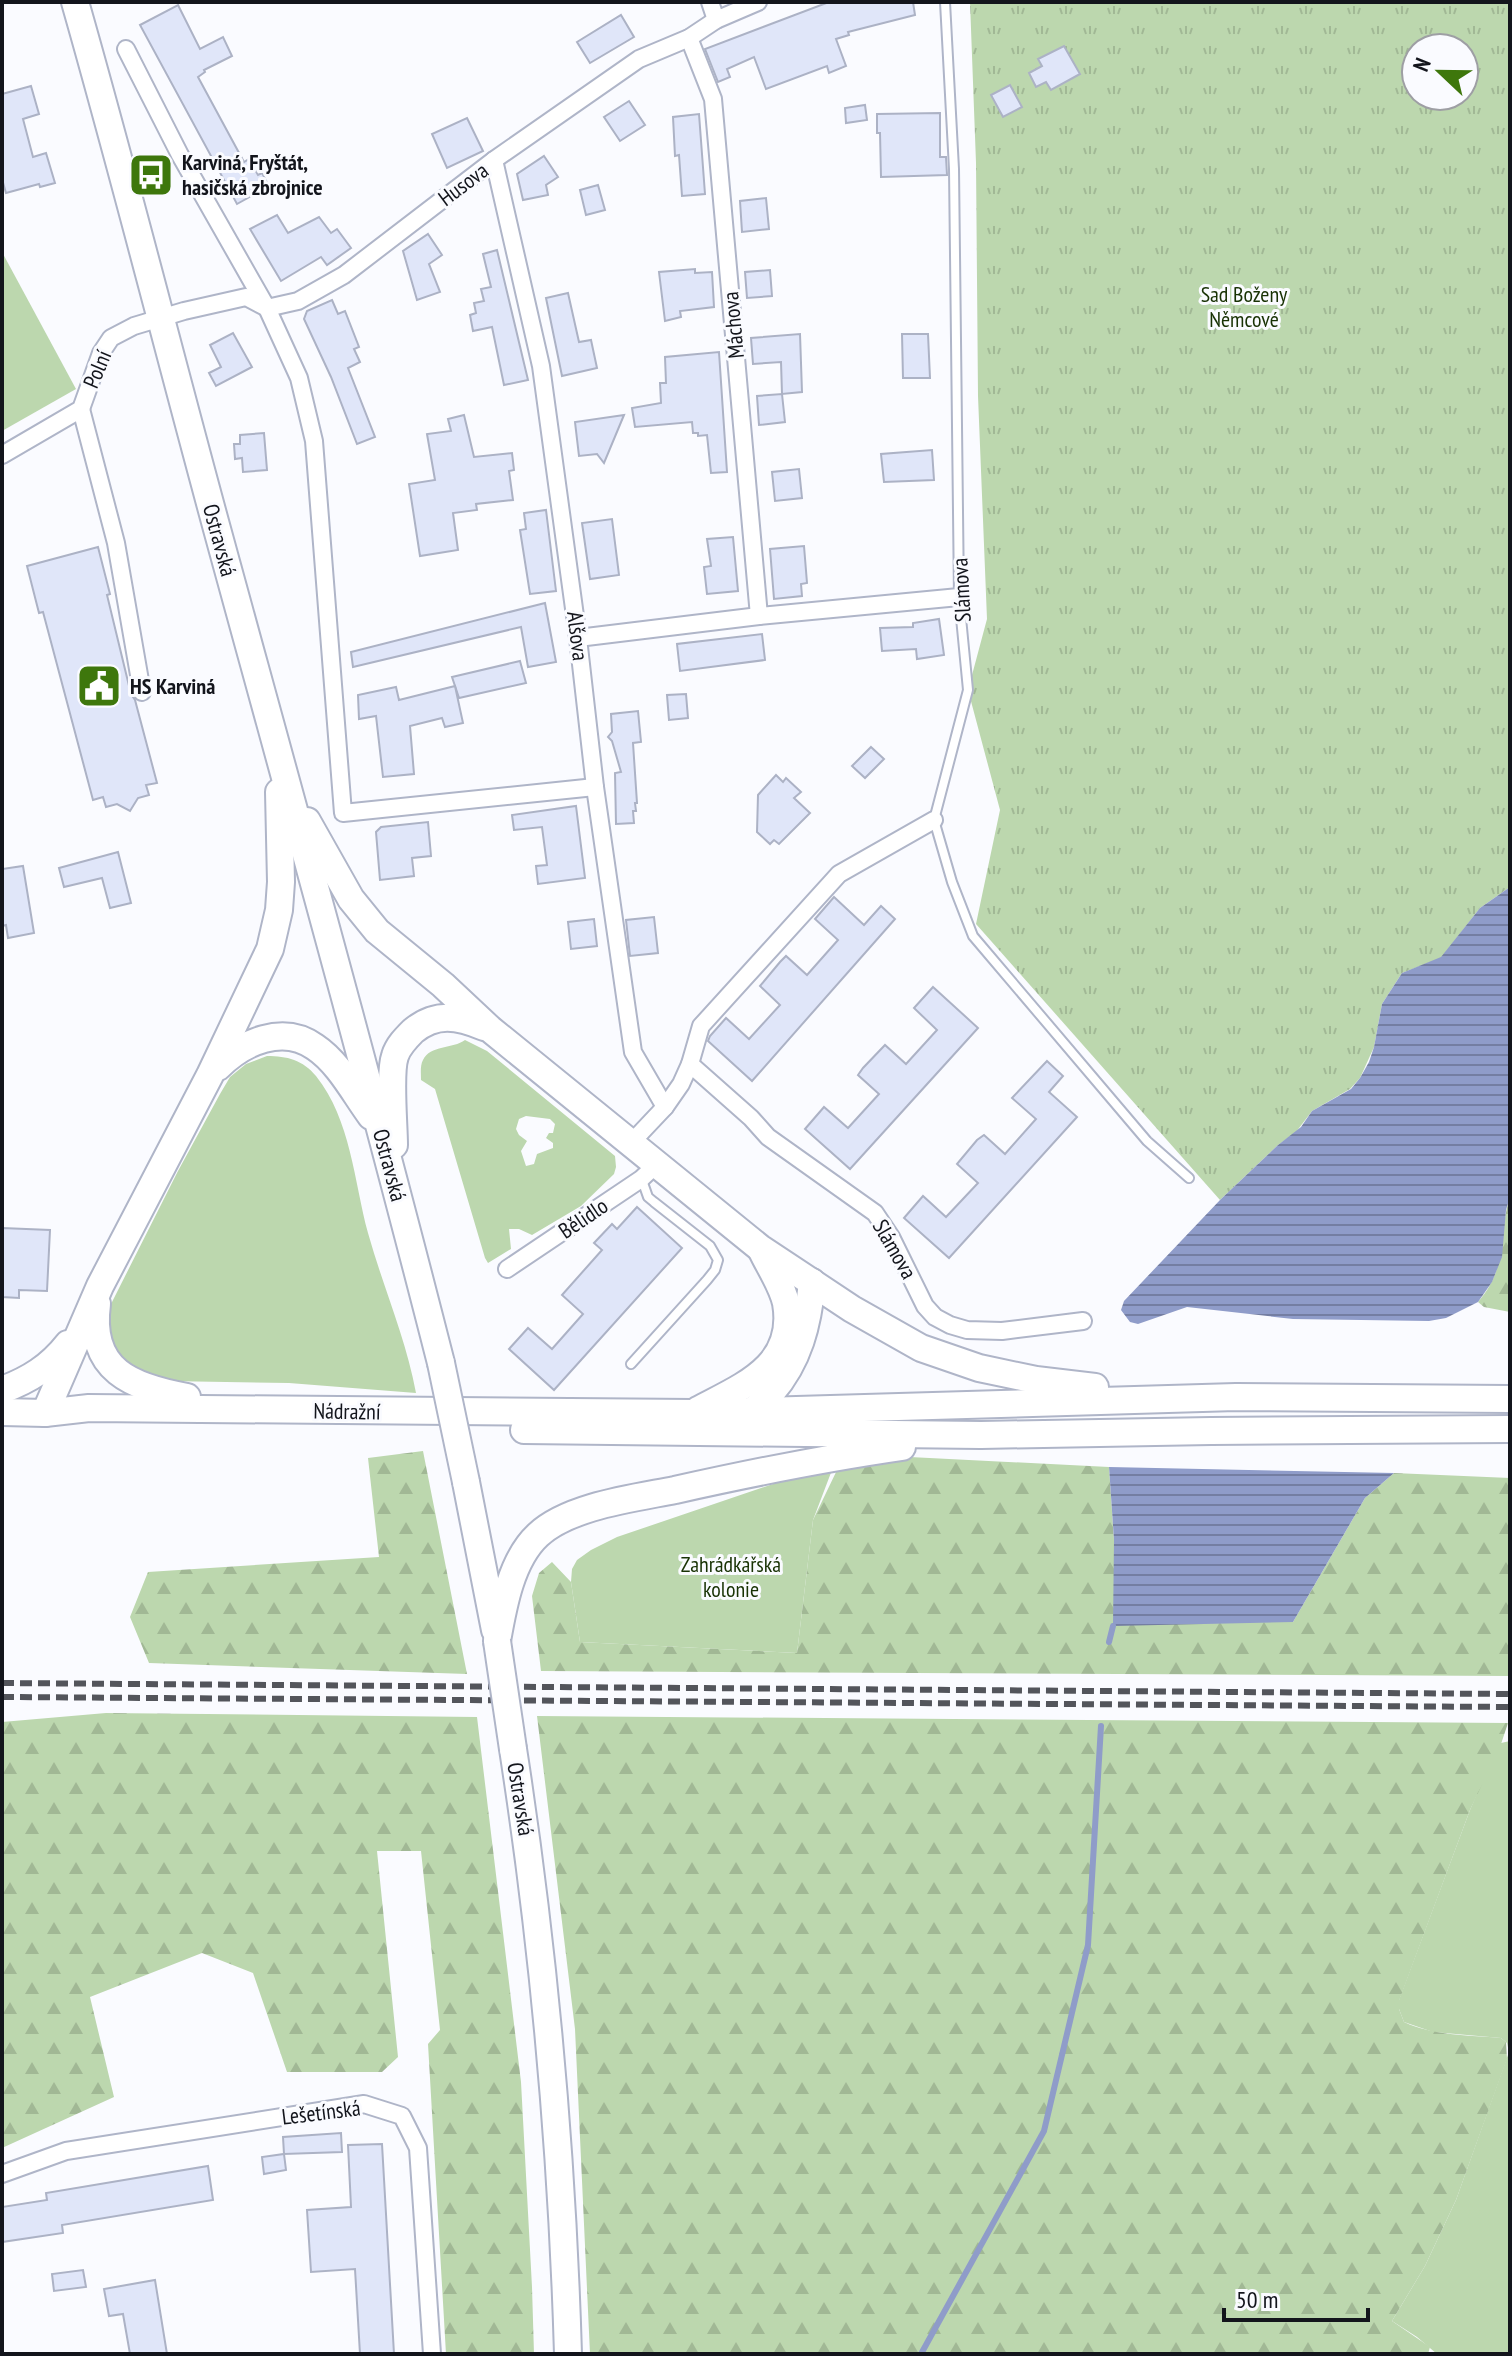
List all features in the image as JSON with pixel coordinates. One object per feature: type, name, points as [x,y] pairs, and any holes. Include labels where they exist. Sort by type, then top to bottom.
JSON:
[{"type":"main road","name":"Ostravská","points":[[75,2],[394,1181],[441,1363],[466,1482],[497,1641],[529,1853],[551,2047],[568,2354]]},
{"type":"main road","points":[[278,749],[281,882],[274,937],[210,1075],[100,1286],[45,1413],[89,1421],[443,1429],[698,1422],[981,1435],[1510,1429]]},
{"type":"main road","points":[[288,787],[351,899],[370,924],[490,1029],[631,1143],[649,1172],[812,1282],[921,1348],[979,1368],[1036,1380],[1236,1397]]},
{"type":"main road","points":[[394,1181],[393,1062],[402,1043],[420,1025],[445,1016],[464,1018],[490,1029]]},
{"type":"main road","points":[[210,1075],[235,1052],[262,1039],[276,1037],[305,1042],[332,1063],[380,1129]]},
{"type":"main road","points":[[698,1422],[763,1373],[783,1345],[786,1302],[760,1248]]},
{"type":"main road","points":[[753,1411],[781,1382],[801,1344],[809,1313],[812,1282]]},
{"type":"main road","points":[[100,1286],[95,1329],[98,1340],[106,1359],[129,1381],[154,1391],[257,1410]]},
{"type":"main road","points":[[2,1390],[46,1368],[58,1357],[86,1318]]},
{"type":"main road","points":[[698,1422],[753,1411],[1236,1397],[1510,1399]]},
{"type":"main road","name":"Nádražní","points":[[2,1412],[45,1413],[89,1408],[257,1410],[698,1422]]},
{"type":"main road","points":[[497,1641],[507,1595],[524,1554],[539,1534],[563,1519],[634,1499],[807,1461],[981,1435]]},
{"type":"street","points":[[710,2],[716,20]]},
{"type":"street","name":"Husova","points":[[159,318],[246,297],[267,308],[298,301],[344,275],[494,160],[639,59],[689,38],[716,20],[758,2]]},
{"type":"street","name":"Máchova","points":[[689,38],[713,99],[759,616]]},
{"type":"street","points":[[126,49],[180,155],[267,308],[299,378],[314,441],[343,813],[595,787]]},
{"type":"street","name":"Alšova","points":[[494,160],[541,366],[595,787],[633,1052],[665,1107]]},
{"type":"street","name":"Polní","points":[[2,455],[81,409],[101,353],[111,338],[159,318]]},
{"type":"street","points":[[81,409],[116,543],[142,692]]},
{"type":"street","points":[[578,638],[759,616],[959,597]]},
{"type":"street","points":[[631,1143],[665,1107],[681,1084],[701,1026],[839,874],[934,820]]},
{"type":"street","name":"Slámova","points":[[690,1064],[768,1137],[875,1213],[891,1237],[925,1306],[935,1317],[967,1330],[990,1331],[1083,1321]]},
{"type":"street","name":"Bělidlo","points":[[507,1269],[649,1172]]},
{"type":"street","name":"Lešetínská","points":[[2,2174],[66,2151],[364,2104],[402,2116],[418,2148],[432,2354]]},
{"type":"lane","name":"Slámova","points":[[934,820],[968,690],[959,597],[954,169],[945,2]]},
{"type":"lane","points":[[934,820],[952,882],[973,936],[1147,1141],[1189,1178]]},
{"type":"lane","points":[[631,1364],[707,1280],[718,1260],[710,1246],[648,1197],[649,1172]]},
{"type":"green space","name":"Sad Boženy Němcové","points":[[970,2],[1510,2],[1510,887],[1480,908],[1441,958],[1402,973],[1382,1004],[1374,1047],[1360,1078],[1350,1089],[1312,1111],[1296,1132],[1220,1200],[976,924],[1000,810],[968,690],[987,619],[978,396],[976,163]]},
{"type":"green space","points":[[2,252],[76,389],[2,431]]},
{"type":"green space","points":[[465,1040],[487,1051],[615,1156],[614,1174],[581,1206],[532,1235],[519,1229],[509,1229],[511,1249],[488,1263],[435,1089],[421,1080],[421,1064],[426,1055]],"holes":[[[526,1116],[550,1119],[555,1124],[553,1133],[546,1138],[553,1143],[553,1148],[537,1154],[534,1164],[526,1166],[521,1151],[527,1141],[516,1129],[519,1119]]]},
{"type":"green space","points":[[267,1056],[288,1058],[306,1066],[328,1093],[337,1112],[350,1152],[368,1233],[416,1393],[289,1383],[166,1381],[139,1371],[115,1347],[109,1308],[178,1171],[230,1077],[246,1064]]},
{"type":"green space","points":[[1510,1197],[1510,1312],[1484,1307],[1478,1302],[1488,1289],[1498,1264]]},
{"type":"green space","points":[[423,1451],[467,1674],[149,1663],[130,1617],[148,1572],[379,1557],[368,1458]]},
{"type":"green space","points":[[890,1456],[1109,1467],[1114,1540],[1293,1622],[1365,1498],[1394,1473],[1510,1478],[1510,1676],[541,1671],[532,1596],[539,1573],[552,1562],[571,1582],[580,1642],[797,1653],[813,1520],[838,1468]]},
{"type":"green space","name":"Zahrádkářská kolonie","points":[[832,1470],[813,1520],[797,1653],[580,1642],[571,1582],[572,1569],[577,1560],[591,1550],[617,1537],[779,1482]]},
{"type":"green space","points":[[106,1713],[477,1717],[521,2082],[534,2354],[446,2354],[428,2044],[440,2030],[421,1851],[377,1851],[398,2057],[382,2072],[287,2072],[253,1973],[202,1953],[90,1997],[114,2097],[2,2148],[2,1722]]},
{"type":"green space","points":[[537,1716],[1508,1723],[1470,1810],[1399,2001],[1404,2022],[1415,2027],[1501,2038],[1506,2042],[1507,2059],[1456,2200],[1425,2266],[1392,2321],[1430,2347],[1428,2354],[590,2354],[575,2029]]},
{"type":"green space","points":[[1510,1741],[1510,2354],[1437,2354],[1392,2321],[1425,2266],[1456,2200],[1509,2052],[1507,2043],[1501,2038],[1433,2032],[1404,2022],[1399,2000],[1496,1749],[1501,1743]]},
{"type":"water","points":[[1510,887],[1510,1197],[1502,1257],[1492,1282],[1478,1302],[1446,1318],[1429,1321],[1293,1319],[1187,1307],[1138,1324],[1130,1322],[1121,1310],[1124,1301],[1220,1200],[1301,1127],[1312,1111],[1351,1089],[1360,1078],[1374,1047],[1382,1004],[1402,973],[1441,957],[1480,908]]},
{"type":"water","points":[[1109,1467],[1394,1473],[1365,1498],[1293,1622],[1113,1626],[1114,1540]]},
{"type":"building","points":[[829,2],[913,2],[915,15],[848,32],[849,35],[836,39],[846,66],[829,73],[827,66],[766,89],[754,57],[727,69],[730,77],[718,82],[705,49]]},
{"type":"building","points":[[178,5],[200,49],[223,37],[232,56],[204,70],[198,77],[244,162],[249,159],[269,186],[237,204],[140,25]]},
{"type":"building","points":[[621,15],[634,37],[590,63],[577,42]]},
{"type":"building","points":[[1064,46],[1080,74],[1051,90],[1046,82],[1036,87],[1029,73],[1042,66],[1038,59]]},
{"type":"building","points":[[1010,85],[1022,107],[1003,117],[991,95]]},
{"type":"building","points":[[31,86],[39,114],[23,119],[33,157],[46,153],[55,183],[6,193],[2,179],[2,94]]},
{"type":"building","points":[[629,101],[645,125],[620,141],[604,117]]},
{"type":"building","points":[[865,105],[867,120],[846,123],[845,108]]},
{"type":"building","points":[[940,113],[940,157],[946,157],[947,175],[881,177],[877,114]]},
{"type":"building","points":[[699,114],[705,194],[682,196],[679,155],[675,156],[673,117]]},
{"type":"building","points":[[467,118],[483,151],[447,168],[432,134]]},
{"type":"building","points":[[544,156],[558,177],[546,185],[548,195],[523,200],[517,174]]},
{"type":"building","points":[[598,185],[605,210],[586,215],[580,190]]},
{"type":"building","points":[[766,198],[769,229],[742,232],[740,201]]},
{"type":"building","points":[[277,215],[288,233],[319,217],[331,233],[337,229],[351,248],[327,265],[321,257],[281,281],[250,229]]},
{"type":"building","points":[[428,234],[442,255],[429,264],[440,292],[417,300],[403,251]]},
{"type":"building","points":[[497,250],[528,380],[504,385],[492,327],[473,331],[470,315],[476,313],[474,303],[484,301],[481,289],[491,287],[483,254]]},
{"type":"building","points":[[695,269],[695,273],[712,272],[714,307],[680,311],[681,317],[665,321],[659,272]]},
{"type":"building","points":[[770,270],[772,296],[747,298],[745,272]]},
{"type":"building","points":[[568,293],[579,342],[591,340],[597,368],[562,376],[546,298]]},
{"type":"building","points":[[332,300],[338,314],[345,311],[359,347],[354,349],[360,362],[348,368],[375,437],[357,444],[304,319],[307,311]]},
{"type":"building","points":[[233,333],[252,367],[216,386],[209,373],[221,367],[210,345]]},
{"type":"building","points":[[800,334],[802,392],[782,394],[781,362],[753,364],[751,338]]},
{"type":"building","points":[[902,334],[928,334],[930,378],[903,378]]},
{"type":"building","points":[[719,352],[727,472],[711,473],[707,435],[693,433],[692,422],[635,427],[632,408],[661,403],[660,383],[666,383],[665,357]]},
{"type":"building","points":[[782,394],[785,422],[759,425],[757,396]]},
{"type":"building","points":[[464,415],[474,457],[512,453],[514,470],[509,471],[513,500],[476,504],[477,510],[453,513],[458,550],[420,556],[409,484],[435,480],[427,434],[451,431],[448,419]]},
{"type":"building","points":[[624,415],[604,463],[597,454],[579,456],[575,422]]},
{"type":"building","points":[[264,433],[267,470],[243,472],[242,458],[235,459],[234,444],[240,444],[240,435]]},
{"type":"building","points":[[932,450],[934,480],[884,482],[881,454]]},
{"type":"building","points":[[799,469],[802,498],[775,501],[772,472]]},
{"type":"building","points":[[546,510],[556,591],[530,594],[520,530],[526,529],[524,513]]},
{"type":"building","points":[[612,519],[619,575],[590,579],[582,523]]},
{"type":"building","points":[[733,537],[738,591],[707,594],[704,567],[711,566],[707,539]]},
{"type":"building","points":[[804,546],[807,583],[801,584],[802,596],[774,599],[770,549]]},
{"type":"building","points":[[98,547],[131,694],[157,783],[146,785],[149,795],[138,798],[130,811],[117,804],[106,807],[103,797],[93,800],[43,612],[39,613],[27,566]]},
{"type":"building","points":[[545,603],[556,662],[528,667],[521,627],[353,667],[351,652]]},
{"type":"building","points":[[939,619],[944,655],[917,659],[916,649],[882,651],[880,628],[913,627],[913,623]]},
{"type":"building","points":[[762,634],[765,660],[680,671],[677,644]]},
{"type":"building","points":[[520,661],[526,683],[459,698],[452,677]]},
{"type":"building","points":[[455,686],[463,723],[445,727],[442,718],[410,726],[414,774],[383,777],[376,716],[359,719],[358,695],[396,687],[399,700]]},
{"type":"building","points":[[686,694],[688,718],[669,720],[667,695]]},
{"type":"building","points":[[638,711],[641,742],[633,743],[637,803],[636,811],[633,811],[634,823],[616,824],[615,773],[621,772],[608,737],[612,732],[611,714]]},
{"type":"building","points":[[871,747],[884,759],[865,778],[852,766]]},
{"type":"building","points":[[776,775],[783,782],[786,778],[801,792],[794,798],[810,813],[779,844],[774,840],[770,844],[757,832],[758,795]]},
{"type":"building","points":[[576,806],[585,878],[538,884],[536,866],[547,865],[542,827],[514,830],[512,815]]},
{"type":"building","points":[[428,822],[431,856],[412,858],[414,876],[380,880],[376,832],[381,827]]},
{"type":"building","points":[[118,852],[131,903],[110,908],[102,878],[64,887],[59,868]]},
{"type":"building","points":[[23,866],[34,933],[8,938],[6,925],[2,926],[2,869]]},
{"type":"building","points":[[834,897],[864,925],[881,906],[895,919],[752,1081],[708,1041],[710,1036],[726,1018],[749,1039],[780,1005],[760,986],[786,956],[807,975],[838,940],[815,919]]},
{"type":"building","points":[[654,917],[658,953],[630,956],[626,920]]},
{"type":"building","points":[[594,919],[597,946],[571,949],[568,922]]},
{"type":"building","points":[[933,987],[978,1028],[850,1169],[805,1129],[824,1107],[848,1128],[879,1094],[858,1075],[863,1068],[885,1045],[906,1064],[937,1030],[914,1008]]},
{"type":"building","points":[[1047,1061],[1063,1076],[1049,1092],[1077,1117],[949,1258],[904,1218],[923,1196],[946,1217],[978,1183],[957,1164],[984,1135],[1005,1154],[1036,1119],[1012,1098]]},
{"type":"building","points":[[637,1207],[682,1248],[554,1390],[509,1349],[528,1328],[552,1349],[583,1314],[562,1295],[602,1250],[594,1243],[612,1224],[617,1229]]},
{"type":"building","points":[[2,1228],[50,1230],[47,1291],[19,1290],[19,1298],[2,1297]]},
{"type":"building","points":[[341,2133],[342,2152],[284,2154],[283,2137]]},
{"type":"building","points":[[382,2144],[394,2354],[360,2354],[355,2269],[311,2272],[307,2210],[351,2207],[348,2145]]},
{"type":"building","points":[[284,2154],[286,2170],[264,2174],[262,2157]]},
{"type":"building","points":[[208,2166],[213,2200],[62,2225],[63,2233],[2,2242],[2,2207],[47,2200],[46,2193]]},
{"type":"building","points":[[83,2270],[86,2287],[54,2291],[52,2274]]},
{"type":"building","points":[[155,2280],[167,2354],[130,2354],[123,2314],[109,2316],[104,2289]]},
{"type":"waterway","points":[[1109,1642],[1113,1626]]},
{"type":"waterway","points":[[921,2354],[1044,2131],[1088,1945],[1101,1726]]},
{"type":"railway","points":[[2,1683],[1510,1694]]},
{"type":"railway","points":[[2,1697],[1510,1707]]},
{"type":"place","name":"Karviná, Fryštát, hasičská zbrojnice","points":[[151,175]]},
{"type":"place","name":"HS Karviná","points":[[99,686]]}]
